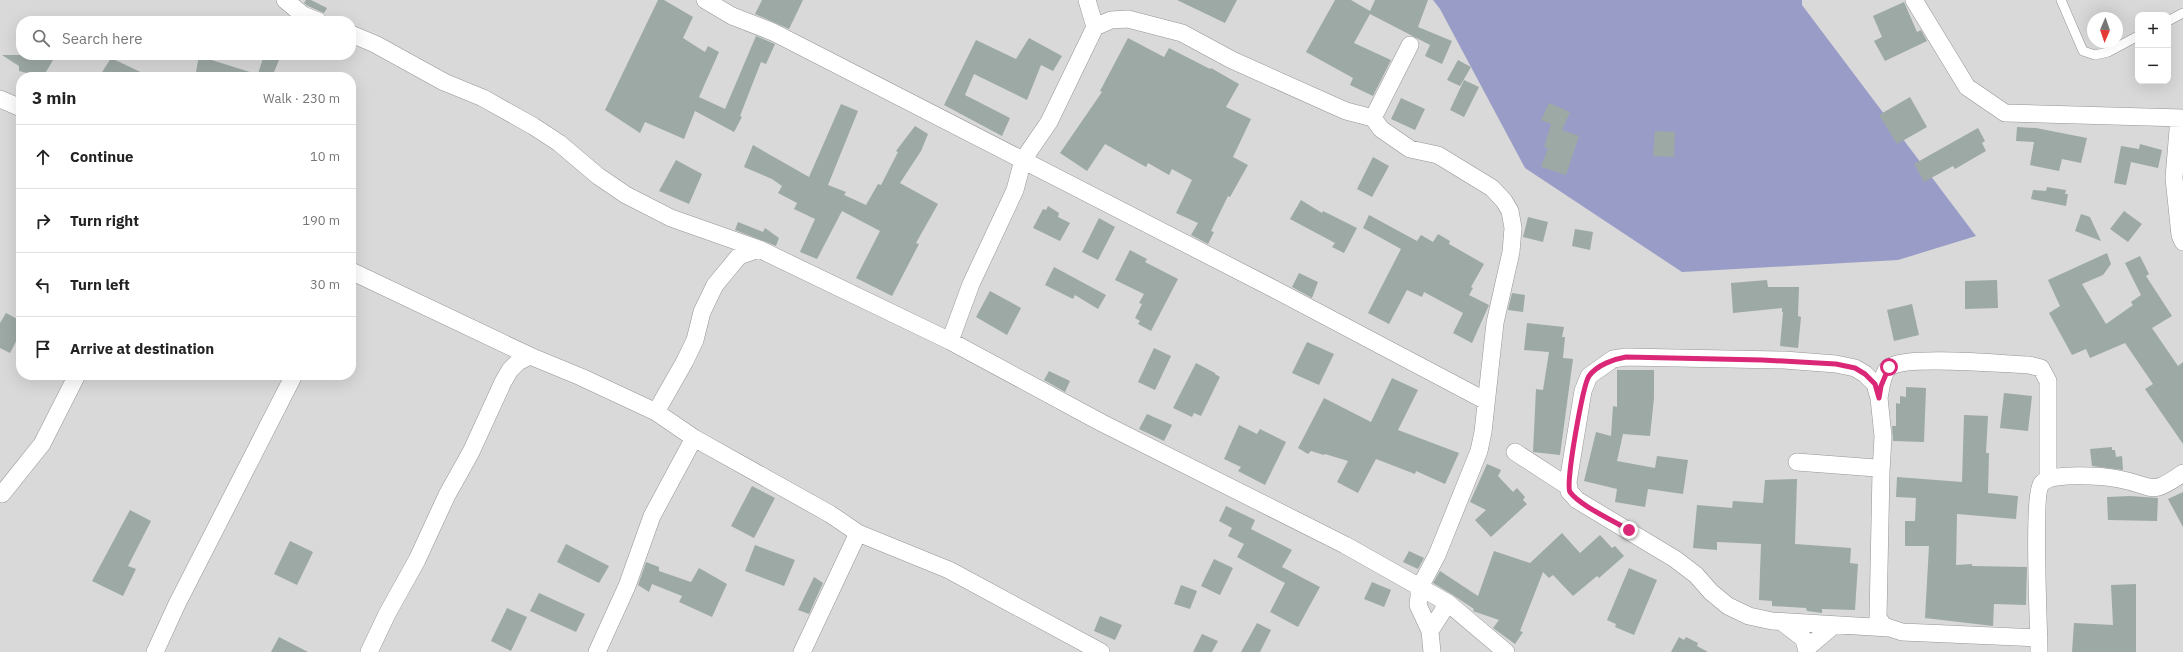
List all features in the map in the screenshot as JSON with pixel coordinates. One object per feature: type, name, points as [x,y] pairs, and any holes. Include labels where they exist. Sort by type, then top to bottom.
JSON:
[{"type":"street","points":[[285,0],[306,16]]},
{"type":"street","points":[[705,0],[732,16],[773,32],[1486,401]]},
{"type":"street","points":[[1088,0],[1095,27]]},
{"type":"street","points":[[1914,0],[1967,87],[2005,113],[2181,118],[2174,178],[2180,235],[2183,242]]},
{"type":"street","points":[[950,341],[971,284],[1015,190],[1022,160],[1048,122],[1095,27],[1111,20],[1128,19],[1182,34],[1232,60],[1346,111],[1373,118],[1382,129],[1410,149],[1438,155],[1492,188],[1504,201],[1510,211],[1512,228],[1511,252],[1495,323],[1483,432],[1479,451],[1436,555],[1420,587],[1418,605],[1430,631],[1432,652]]},
{"type":"street","points":[[356,36],[375,44],[444,82],[483,98],[533,126],[559,143],[598,176],[626,195],[678,220],[758,250],[950,341],[1102,423],[1344,545],[1448,603],[1506,652]]},
{"type":"street","points":[[1373,118],[1410,45]]},
{"type":"street","points":[[0,99],[16,106]]},
{"type":"street","points":[[656,412],[685,361],[695,340],[702,312],[715,285],[739,256],[758,250]]},
{"type":"street","points":[[356,275],[530,356],[582,377],[656,412],[694,438],[830,514],[858,533],[949,570],[1101,652]]},
{"type":"street","points":[[369,652],[380,626],[417,560],[447,495],[471,452],[503,382],[510,370],[518,362],[530,356]]},
{"type":"street","points":[[1889,628],[1833,626],[1782,622],[1757,618],[1728,606],[1710,592],[1696,575],[1675,558],[1577,500],[1569,491],[1569,470],[1583,391],[1589,376],[1613,359],[1644,356],[1777,360],[1836,364],[1855,368],[1865,374],[1875,384],[1879,398],[1883,436],[1878,618],[1884,626],[1902,632],[2039,645],[2038,495],[2041,484],[2048,479],[2106,477],[2154,488],[2163,487],[2183,473]]},
{"type":"street","points":[[1879,398],[1881,386],[1889,367],[1900,362],[1950,361],[2029,365],[2041,368],[2048,381],[2048,479]]},
{"type":"street","points":[[2,494],[42,444],[74,380]]},
{"type":"street","points":[[155,652],[177,604],[291,380]]},
{"type":"street","points":[[597,652],[627,586],[652,516],[694,438]]},
{"type":"street","points":[[1515,452],[1569,487]]},
{"type":"street","points":[[1797,462],[1876,468],[1881,472]]},
{"type":"street","points":[[802,652],[858,533]]},
{"type":"street","points":[[1430,631],[1448,603]]},
{"type":"street","points":[[1782,622],[1804,639],[1807,650],[1833,626]]},
{"type":"lane","points":[[2061,0],[2083,50],[2095,55],[2108,52],[2135,38]]},
{"type":"lane","points":[[2171,19],[2183,13]]},
{"type":"shaded area","points":[[0,0],[1433,0],[1440,9],[1802,5],[1802,0],[2183,0],[2183,652],[0,652]]},
{"type":"shaded area","points":[[1433,0],[1802,0],[1802,5],[1976,236],[1898,260],[1682,272],[1525,168],[1440,9]]},
{"type":"building","points":[[306,0],[311,0],[327,8],[324,13],[308,6],[304,3]]},
{"type":"building","points":[[658,0],[664,0],[693,17],[683,38],[705,52],[708,46],[719,52],[699,97],[725,109],[756,36],[775,44],[766,64],[761,62],[740,116],[742,117],[734,132],[695,111],[684,139],[645,122],[640,133],[605,110]]},
{"type":"building","points":[[762,0],[803,0],[789,29],[755,14]]},
{"type":"building","points":[[1177,0],[1237,0],[1225,23]]},
{"type":"building","points":[[1335,0],[1351,0],[1370,11],[1375,0],[1428,0],[1418,27],[1452,41],[1442,64],[1425,56],[1430,45],[1370,14],[1354,43],[1391,60],[1373,96],[1350,85],[1353,78],[1306,52]]},
{"type":"building","points":[[1904,2],[1917,32],[1921,30],[1927,41],[1885,61],[1874,41],[1882,37],[1873,16]]},
{"type":"building","points":[[1029,38],[1062,56],[1053,71],[1041,65],[1027,100],[974,74],[965,95],[1010,118],[1002,136],[944,105],[976,40],[1016,59]]},
{"type":"building","points":[[1128,38],[1164,57],[1169,48],[1210,69],[1211,68],[1239,84],[1226,107],[1251,119],[1233,157],[1248,165],[1230,197],[1228,196],[1211,231],[1214,232],[1208,244],[1191,235],[1198,223],[1176,213],[1192,180],[1172,169],[1169,175],[1148,163],[1146,167],[1105,144],[1087,171],[1060,153],[1102,92],[1100,91]]},
{"type":"building","points":[[2,55],[16,55],[16,60],[53,60],[46,72],[23,72],[19,71],[19,66]]},
{"type":"building","points":[[110,60],[115,60],[140,72],[102,72]]},
{"type":"building","points":[[198,60],[212,60],[250,72],[196,72]]},
{"type":"building","points":[[262,60],[279,60],[274,72],[259,72]]},
{"type":"building","points":[[1458,60],[1471,67],[1460,86],[1447,80]]},
{"type":"building","points":[[1464,80],[1479,87],[1464,117],[1450,110]]},
{"type":"building","points":[[1910,97],[1927,127],[1897,144],[1879,115]]},
{"type":"building","points":[[1401,98],[1425,109],[1415,130],[1391,119]]},
{"type":"building","points":[[1549,103],[1570,112],[1562,130],[1579,136],[1566,175],[1541,167],[1548,148],[1544,147],[1551,124],[1541,120]]},
{"type":"building","points":[[841,104],[858,111],[828,185],[846,192],[844,195],[866,205],[878,184],[881,185],[898,152],[896,151],[915,126],[928,134],[921,151],[900,183],[938,204],[916,243],[919,244],[892,296],[856,278],[880,231],[842,211],[817,259],[800,252],[815,219],[794,209],[797,203],[778,193],[782,186],[772,179],[744,167],[753,145],[809,177]]},
{"type":"building","points":[[2017,127],[2036,128],[2087,138],[2081,163],[2062,159],[2059,171],[2030,165],[2034,142],[2016,141]]},
{"type":"building","points":[[1978,128],[1985,141],[1982,143],[1986,151],[1955,169],[1953,166],[1924,182],[1914,164]]},
{"type":"building","points":[[1655,131],[1675,132],[1674,157],[1653,156]]},
{"type":"building","points":[[2140,144],[2162,150],[2158,168],[2131,162],[2126,185],[2114,183],[2121,146],[2139,149]]},
{"type":"building","points":[[1373,157],[1389,166],[1372,197],[1357,189]]},
{"type":"building","points":[[676,160],[702,174],[689,204],[659,191]]},
{"type":"building","points":[[2047,187],[2066,190],[2065,194],[2068,194],[2066,206],[2031,199],[2033,190],[2046,191]]},
{"type":"building","points":[[1301,200],[1322,213],[1323,211],[1357,228],[1344,253],[1332,247],[1335,243],[1290,219]]},
{"type":"building","points":[[1048,206],[1059,213],[1058,217],[1070,223],[1060,241],[1033,228],[1043,209],[1046,210]]},
{"type":"building","points":[[2124,211],[2142,224],[2128,242],[2110,229]]},
{"type":"building","points":[[2081,214],[2090,217],[2101,241],[2075,231]]},
{"type":"building","points":[[1369,215],[1417,241],[1421,235],[1433,242],[1438,234],[1450,241],[1449,244],[1484,264],[1471,287],[1473,288],[1469,295],[1489,305],[1472,343],[1453,333],[1463,313],[1424,292],[1422,297],[1407,290],[1389,324],[1368,313],[1401,249],[1363,228]]},
{"type":"building","points":[[1528,217],[1548,222],[1543,242],[1523,237]]},
{"type":"building","points":[[1099,218],[1115,227],[1098,260],[1082,252]]},
{"type":"building","points":[[738,222],[763,232],[765,228],[779,238],[776,246],[735,230]]},
{"type":"building","points":[[1575,229],[1593,232],[1590,250],[1572,246]]},
{"type":"building","points":[[1130,250],[1147,259],[1145,262],[1178,279],[1151,331],[1138,324],[1140,321],[1135,318],[1142,304],[1139,303],[1144,294],[1115,280]]},
{"type":"building","points":[[2107,253],[2111,264],[2103,275],[2082,284],[2106,324],[2133,305],[2131,302],[2141,295],[2125,263],[2140,256],[2149,274],[2146,276],[2172,316],[2152,328],[2178,366],[2183,362],[2183,444],[2145,389],[2153,384],[2125,343],[2090,358],[2086,349],[2072,355],[2049,313],[2060,306],[2048,280]]},
{"type":"building","points":[[1054,267],[1106,295],[1098,309],[1075,295],[1073,299],[1045,285]]},
{"type":"building","points":[[1299,273],[1318,282],[1312,298],[1292,287]]},
{"type":"building","points":[[1767,280],[1768,287],[1799,287],[1798,316],[1801,317],[1798,348],[1780,346],[1783,312],[1782,308],[1733,313],[1731,283]]},
{"type":"building","points":[[1997,280],[1998,308],[1965,309],[1965,281]]},
{"type":"building","points":[[990,291],[1021,308],[1007,335],[976,317]]},
{"type":"building","points":[[1512,293],[1525,295],[1523,312],[1508,310]]},
{"type":"building","points":[[1912,304],[1919,335],[1894,341],[1887,310]]},
{"type":"building","points":[[6,313],[16,318],[16,342],[10,353],[0,348],[0,323]]},
{"type":"building","points":[[1527,323],[1564,327],[1562,337],[1565,337],[1563,358],[1573,359],[1560,455],[1533,452],[1536,389],[1543,390],[1549,352],[1524,350]]},
{"type":"building","points":[[1307,342],[1334,354],[1319,385],[1292,373]]},
{"type":"building","points":[[1154,348],[1171,356],[1155,390],[1138,382]]},
{"type":"building","points":[[1196,363],[1220,377],[1201,416],[1194,413],[1192,417],[1173,408]]},
{"type":"building","points":[[1617,370],[1654,370],[1654,398],[1650,436],[1623,434],[1617,461],[1655,468],[1657,456],[1688,460],[1683,494],[1648,489],[1645,507],[1615,502],[1617,489],[1584,481],[1596,432],[1611,436],[1613,406],[1617,407]]},
{"type":"building","points":[[1049,371],[1070,381],[1065,392],[1044,380]]},
{"type":"building","points":[[1392,378],[1418,390],[1398,430],[1459,453],[1445,484],[1416,471],[1415,474],[1376,459],[1358,493],[1337,482],[1348,461],[1311,451],[1308,454],[1298,448],[1324,398],[1371,422]]},
{"type":"building","points":[[1906,387],[1926,388],[1924,442],[1893,441],[1892,426],[1896,426],[1896,403],[1900,404],[1900,396],[1906,397]]},
{"type":"building","points":[[2004,393],[2032,396],[2028,431],[2000,428]]},
{"type":"building","points":[[1147,414],[1172,425],[1164,441],[1139,429]]},
{"type":"building","points":[[1964,415],[1988,416],[1986,453],[1989,453],[1988,493],[2018,496],[2016,519],[1957,514],[1956,565],[1972,564],[1972,566],[2027,567],[2026,605],[1994,604],[1993,626],[1925,618],[1929,546],[1905,546],[1905,521],[1915,521],[1916,498],[1896,497],[1897,477],[1962,482]]},
{"type":"building","points":[[1239,425],[1257,434],[1260,429],[1286,442],[1265,485],[1238,471],[1241,467],[1224,459]]},
{"type":"building","points":[[2112,447],[2112,450],[2115,450],[2116,457],[2122,456],[2123,470],[2092,466],[2090,449]]},
{"type":"building","points":[[1487,464],[1501,470],[1498,476],[1513,492],[1517,488],[1525,497],[1523,500],[1527,504],[1491,537],[1475,520],[1486,510],[1470,502]]},
{"type":"building","points":[[1797,479],[1795,544],[1851,548],[1850,563],[1858,564],[1855,610],[1822,609],[1822,613],[1807,611],[1806,608],[1772,606],[1772,601],[1759,600],[1761,544],[1717,542],[1717,550],[1693,548],[1697,505],[1732,508],[1733,501],[1763,503],[1765,480]]},
{"type":"building","points":[[752,486],[775,498],[754,538],[731,526]]},
{"type":"building","points":[[2183,492],[2183,527],[2168,499]]},
{"type":"building","points":[[2130,496],[2158,498],[2157,521],[2108,520],[2107,497]]},
{"type":"building","points":[[1226,506],[1255,520],[1251,529],[1292,550],[1282,567],[1320,587],[1298,627],[1270,612],[1285,583],[1237,557],[1244,544],[1228,536],[1232,528],[1219,521]]},
{"type":"building","points":[[130,510],[151,521],[128,566],[136,569],[123,596],[92,581]]},
{"type":"building","points":[[1562,533],[1580,553],[1600,535],[1612,548],[1615,546],[1624,556],[1599,578],[1597,576],[1573,596],[1553,575],[1549,578],[1543,572],[1520,631],[1523,632],[1515,644],[1493,628],[1499,620],[1473,611],[1474,609],[1433,583],[1440,571],[1478,596],[1494,551],[1530,563]]},
{"type":"building","points":[[290,541],[313,552],[297,585],[274,574]]},
{"type":"building","points":[[566,544],[609,566],[599,583],[557,562]]},
{"type":"building","points":[[755,545],[795,560],[784,586],[745,571]]},
{"type":"building","points":[[1409,551],[1424,558],[1418,569],[1403,562]]},
{"type":"building","points":[[1214,559],[1233,568],[1220,595],[1201,586]]},
{"type":"building","points":[[646,562],[659,567],[659,571],[691,582],[699,568],[727,584],[712,617],[679,602],[682,596],[652,584],[649,592],[638,585]]},
{"type":"building","points":[[1629,568],[1657,580],[1634,635],[1615,627],[1616,624],[1607,620]]},
{"type":"building","points":[[814,577],[823,583],[809,614],[798,610]]},
{"type":"building","points":[[1372,582],[1391,590],[1384,607],[1364,599]]},
{"type":"building","points":[[2136,584],[2136,652],[2072,652],[2074,623],[2113,625],[2111,585]]},
{"type":"building","points":[[1181,585],[1197,591],[1190,609],[1174,604]]},
{"type":"building","points":[[539,593],[585,614],[576,632],[530,611]]},
{"type":"building","points":[[507,608],[527,617],[511,651],[491,641]]},
{"type":"building","points":[[1100,616],[1122,625],[1115,640],[1094,631]]},
{"type":"building","points":[[1257,623],[1271,630],[1260,652],[1241,652]]},
{"type":"building","points":[[1202,634],[1218,641],[1212,652],[1193,652]]},
{"type":"building","points":[[279,637],[308,652],[271,652]]},
{"type":"building","points":[[1679,637],[1684,640],[1686,637],[1698,643],[1697,646],[1708,652],[1671,652]]},
{"type":"route","points":[[1629,530],[1585,503],[1577,500],[1569,491],[1568,476],[1575,436],[1581,414],[1583,391],[1589,376],[1598,368],[1613,359],[1644,356],[1730,360],[1784,360],[1836,364],[1855,368],[1865,374],[1875,384],[1879,398],[1885,373],[1889,367]]}]
